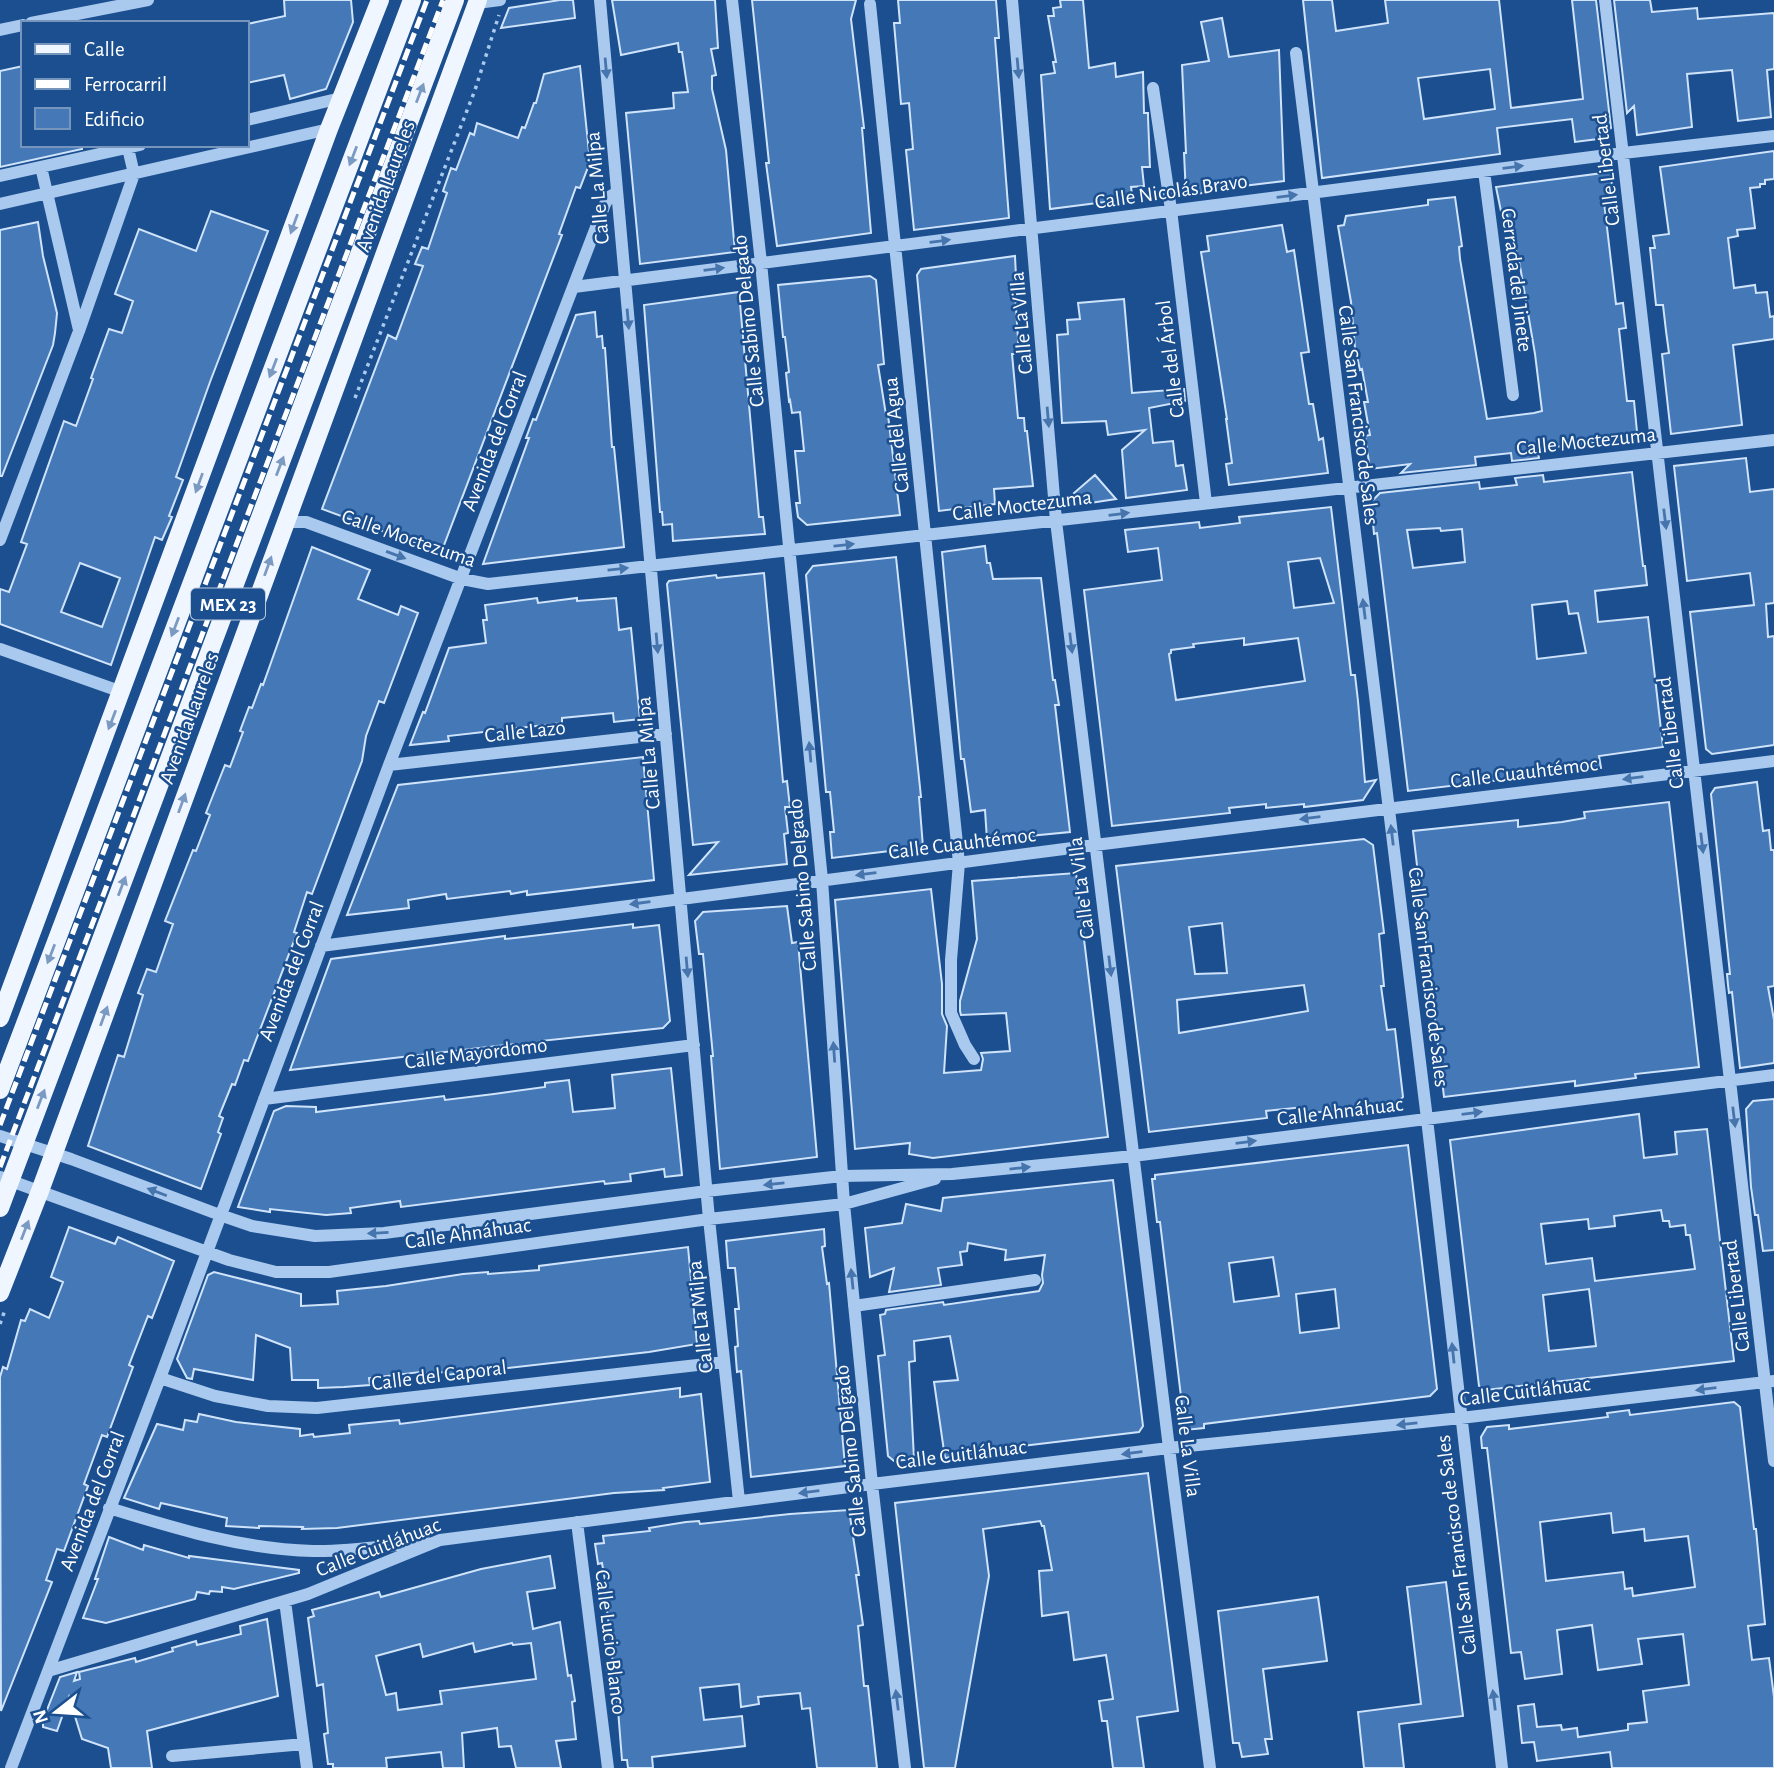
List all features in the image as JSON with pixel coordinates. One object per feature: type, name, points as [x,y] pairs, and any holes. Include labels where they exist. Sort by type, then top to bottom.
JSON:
[{"type":"main road","points":[[0,1018],[329,129],[380,0]]},
{"type":"main road","name":"Avenida Laureles","points":[[0,1090],[412,0]]},
{"type":"main road","name":"Avenida Laureles","points":[[0,1208],[5,1179],[24,1144],[456,0]]},
{"type":"main road","name":"Avenida Laureles","points":[[0,1293],[40,1191],[477,1]]},
{"type":"street","points":[[36,21],[73,6],[148,0]]},
{"type":"street","points":[[477,1],[500,0]]},
{"type":"street","name":"Calle La Milpa","points":[[600,0],[709,1219],[739,1501]]},
{"type":"street","name":"Calle Sabino Delgado","points":[[732,0],[822,880],[842,1176],[872,1484],[905,1768]]},
{"type":"street","name":"Calle La Villa","points":[[1012,0],[1056,521],[1210,1768]]},
{"type":"street","name":"Calle Libertad","points":[[1605,0],[1730,1081],[1769,1381],[1774,1461]]},
{"type":"street","name":"Calle del Agua","points":[[870,4],[959,863],[951,960],[951,1013],[974,1059]]},
{"type":"street","points":[[0,30],[21,25]]},
{"type":"street","name":"Calle San Francisco de Sales","points":[[1296,54],[1427,1119],[1502,1768]]},
{"type":"street","name":"Calle del Árbol","points":[[1153,88],[1171,210],[1206,503]]},
{"type":"street","points":[[248,120],[341,98]]},
{"type":"street","points":[[0,204],[329,129]]},
{"type":"street","name":"Calle Nicolás Bravo","points":[[574,287],[1774,136]]},
{"type":"street","points":[[0,176],[134,147],[134,174],[79,331],[0,540]]},
{"type":"street","points":[[41,167],[79,331]]},
{"type":"street","name":"Cerrada del Jinete","points":[[1484,171],[1513,394]]},
{"type":"street","name":"Avenida del Corral","points":[[11,1768],[389,765],[605,204],[609,197],[616,193]]},
{"type":"street","name":"Calle Moctezuma","points":[[284,522],[306,522],[462,579],[488,584],[1774,440]]},
{"type":"street","points":[[0,649],[122,692]]},
{"type":"street","name":"Calle Lazo","points":[[389,765],[666,734]]},
{"type":"street","name":"Calle Cuauhtémoc","points":[[321,946],[1095,845],[1774,761]]},
{"type":"street","name":"Calle Mayordomo","points":[[264,1099],[694,1045]]},
{"type":"street","name":"Calle Ahnáhuac","points":[[0,1136],[252,1226],[315,1236],[384,1233],[842,1176],[952,1174],[1133,1156],[1774,1076]]},
{"type":"street","name":"Calle Ahnáhuac","points":[[5,1179],[229,1260],[276,1272],[329,1272],[709,1219],[845,1204],[952,1174]]},
{"type":"street","points":[[855,1306],[1035,1280]]},
{"type":"street","name":"Calle del Caporal","points":[[160,1378],[215,1396],[268,1406],[317,1408],[724,1362]]},
{"type":"street","name":"Calle Cuitláhuac","points":[[48,1671],[308,1594],[440,1540],[1169,1448],[1461,1418],[1769,1381]]},
{"type":"street","points":[[110,1508],[200,1536],[266,1548],[316,1552],[440,1540]]},
{"type":"street","name":"Calle Lucio Blanco","points":[[577,1522],[608,1768]]},
{"type":"street","points":[[285,1601],[307,1768]]},
{"type":"street","points":[[172,1756],[304,1744]]},
{"type":"building","points":[[284,0],[351,0],[353,22],[326,89],[290,99],[284,75],[248,83],[248,24],[285,16]]},
{"type":"building","points":[[573,0],[575,18],[501,28],[509,8]]},
{"type":"building","points":[[612,0],[715,0],[718,48],[711,49],[716,75],[712,76],[712,89],[726,150],[735,252],[640,264],[626,113],[674,108],[673,93],[688,92],[682,52],[679,52],[678,43],[621,55]]},
{"type":"building","points":[[752,0],[856,0],[851,19],[864,128],[871,233],[777,246],[766,163],[769,163]]},
{"type":"building","points":[[898,0],[996,0],[999,38],[995,38],[1009,218],[914,230],[906,150],[913,149],[909,103],[901,104],[894,23],[900,23]]},
{"type":"building","points":[[1060,0],[1083,0],[1089,68],[1115,63],[1116,77],[1143,72],[1150,167],[1142,167],[1144,186],[1131,187],[1132,194],[1120,196],[1121,200],[1050,209],[1041,75],[1055,73],[1053,62],[1056,62],[1048,16],[1054,16],[1053,8],[1061,7]]},
{"type":"building","points":[[1303,0],[1332,0],[1336,31],[1388,23],[1385,0],[1499,0],[1511,108],[1583,99],[1572,0],[1596,0],[1611,128],[1598,139],[1575,142],[1572,119],[1497,128],[1500,154],[1322,178]],"holes":[[[1490,69],[1495,109],[1424,119],[1418,78]]]},
{"type":"building","points":[[1614,0],[1650,0],[1652,12],[1697,8],[1698,19],[1774,13],[1774,69],[1767,70],[1771,117],[1738,121],[1732,70],[1687,74],[1692,127],[1637,135],[1634,106],[1627,113]]},
{"type":"building","points":[[1222,18],[1229,57],[1279,50],[1284,181],[1186,195],[1182,65],[1209,61],[1201,22]]},
{"type":"building","points":[[21,66],[21,147],[82,149],[0,167],[0,71]]},
{"type":"building","points":[[580,66],[590,162],[580,188],[576,187],[559,234],[562,235],[441,553],[322,509],[388,335],[396,339],[423,266],[415,264],[422,247],[428,249],[447,193],[443,191],[451,168],[456,170],[470,133],[474,135],[477,123],[518,138],[536,103],[544,74]]},
{"type":"building","points":[[1774,151],[1774,179],[1765,180],[1765,184],[1760,184],[1760,187],[1750,188],[1755,228],[1737,230],[1738,236],[1728,238],[1734,288],[1755,285],[1756,293],[1767,292],[1770,317],[1774,316],[1774,339],[1733,345],[1742,425],[1671,434],[1662,354],[1669,353],[1663,305],[1656,305],[1650,248],[1655,248],[1653,236],[1669,234],[1660,167]]},
{"type":"building","points":[[1611,172],[1613,201],[1604,202],[1616,304],[1623,303],[1626,328],[1619,329],[1627,401],[1634,401],[1637,432],[1632,438],[1537,449],[1539,458],[1512,461],[1511,453],[1475,457],[1476,465],[1401,473],[1410,464],[1370,469],[1365,436],[1370,435],[1364,402],[1368,402],[1355,348],[1351,302],[1338,226],[1344,225],[1346,216],[1428,205],[1428,200],[1455,197],[1462,246],[1459,247],[1460,259],[1487,419],[1534,413],[1542,411],[1535,354],[1520,266],[1507,215],[1502,216],[1496,187]]},
{"type":"building","points":[[211,211],[268,231],[176,477],[183,480],[169,516],[172,517],[162,540],[155,537],[111,665],[0,624],[0,589],[9,592],[27,544],[21,542],[64,421],[76,426],[109,329],[122,333],[133,301],[115,294],[139,229],[196,251]],"holes":[[[80,563],[120,578],[102,627],[61,612]]]},
{"type":"building","points":[[38,222],[57,313],[55,333],[53,345],[0,476],[0,230]]},
{"type":"building","points":[[1282,225],[1287,252],[1294,250],[1309,352],[1301,353],[1309,404],[1313,404],[1319,440],[1323,438],[1328,473],[1229,485],[1226,464],[1232,463],[1227,419],[1201,252],[1209,251],[1207,236]]},
{"type":"building","points":[[1015,256],[1019,354],[1012,354],[1018,418],[1024,418],[1027,431],[1033,486],[994,489],[995,504],[939,511],[917,275],[921,269]]},
{"type":"building","points":[[870,276],[876,280],[884,364],[878,365],[888,415],[900,515],[807,525],[798,517],[796,503],[800,503],[795,451],[804,451],[800,412],[792,413],[789,401],[786,373],[789,372],[778,285]]},
{"type":"building","points":[[739,292],[759,517],[763,517],[765,534],[673,541],[672,524],[663,525],[660,512],[644,305]]},
{"type":"building","points":[[1124,299],[1132,393],[1184,389],[1185,401],[1149,408],[1153,443],[1173,441],[1176,466],[1183,465],[1187,490],[1126,498],[1122,450],[1145,430],[1108,435],[1106,421],[1062,423],[1057,335],[1068,334],[1067,320],[1080,319],[1078,303]]},
{"type":"building","points":[[595,312],[597,337],[602,336],[605,348],[612,447],[624,547],[483,564],[529,438],[526,438],[533,419],[536,420],[576,315]]},
{"type":"building","points":[[1746,458],[1750,492],[1774,489],[1774,603],[1766,604],[1768,637],[1774,636],[1774,745],[1712,754],[1706,749],[1690,612],[1754,605],[1750,573],[1687,581],[1674,466]]},
{"type":"building","points":[[1632,472],[1647,585],[1595,591],[1598,622],[1648,617],[1663,747],[1599,756],[1601,768],[1408,791],[1371,502],[1380,493],[1479,482],[1480,489],[1517,485],[1515,478],[1543,475],[1544,482]],"holes":[[[1440,528],[1441,531],[1462,529],[1465,562],[1413,568],[1407,530]],[[1567,601],[1569,614],[1578,613],[1586,653],[1537,659],[1532,605]]]},
{"type":"building","points":[[1095,475],[1116,499],[1084,504],[1074,493]]},
{"type":"building","points":[[1331,507],[1351,675],[1355,675],[1365,782],[1376,780],[1363,800],[1304,807],[1304,804],[1266,808],[1266,804],[1229,808],[1230,813],[1112,826],[1084,590],[1162,580],[1158,548],[1128,552],[1125,530],[1199,522],[1200,528],[1240,523],[1239,517]],"holes":[[[1320,558],[1334,603],[1294,608],[1288,562]],[[1244,638],[1244,645],[1298,638],[1305,681],[1176,700],[1169,654],[1171,650],[1194,647],[1193,644]]]},
{"type":"building","points":[[985,546],[993,579],[1041,578],[1053,680],[1059,705],[1055,705],[1070,832],[987,840],[985,810],[971,812],[964,759],[961,759],[942,552]]},
{"type":"building","points":[[312,547],[370,570],[358,599],[398,615],[401,606],[418,613],[384,703],[379,701],[366,736],[362,761],[312,894],[307,892],[294,932],[297,933],[248,1061],[244,1060],[219,1116],[223,1118],[218,1132],[221,1134],[201,1189],[88,1146],[118,1055],[124,1057],[143,995],[138,993],[147,969],[156,972],[173,924],[165,921],[210,815],[206,813],[225,765],[230,767],[249,707],[252,708],[261,684],[263,685]]},
{"type":"building","points":[[896,557],[921,797],[923,847],[832,858],[830,832],[834,832],[830,792],[826,792],[806,575],[813,566]]},
{"type":"building","points":[[764,573],[783,782],[787,781],[790,807],[785,807],[787,864],[689,875],[718,842],[693,845],[667,584],[669,581],[716,575],[717,578]]},
{"type":"building","points":[[537,598],[538,603],[577,598],[577,601],[616,598],[619,630],[631,628],[640,719],[614,722],[613,713],[562,718],[562,723],[448,736],[449,741],[410,745],[449,648],[486,643],[483,620],[487,620],[485,605]]},
{"type":"building","points":[[643,757],[654,880],[527,895],[527,891],[511,894],[510,891],[447,899],[446,894],[408,900],[409,908],[347,915],[398,785]]},
{"type":"building","points":[[1757,782],[1763,831],[1769,830],[1771,850],[1774,850],[1774,986],[1768,987],[1774,1020],[1774,1063],[1740,1068],[1732,992],[1729,993],[1728,985],[1727,974],[1730,974],[1711,794],[1715,788]]},
{"type":"building","points":[[1669,802],[1699,1067],[1635,1074],[1636,1078],[1575,1086],[1575,1081],[1444,1097],[1413,831],[1518,820],[1518,827],[1585,818],[1584,812]]},
{"type":"building","points":[[1364,839],[1373,845],[1384,933],[1379,934],[1384,986],[1381,986],[1387,1030],[1395,1029],[1403,1097],[1398,1102],[1305,1114],[1304,1107],[1266,1111],[1267,1118],[1149,1132],[1116,866]],"holes":[[[1222,923],[1227,973],[1195,974],[1189,927]],[[1304,985],[1308,1011],[1179,1033],[1177,1000]]]},
{"type":"building","points":[[1076,873],[1108,1137],[933,1158],[909,1154],[910,1143],[855,1149],[835,900],[931,889],[942,984],[942,1014],[947,1026],[944,1073],[981,1070],[981,1053],[1010,1051],[1006,1013],[961,1015],[960,1011],[960,1001],[977,939],[972,881]]},
{"type":"building","points":[[787,906],[792,943],[798,942],[817,1157],[720,1169],[703,954],[699,954],[695,921],[703,912]]},
{"type":"building","points":[[633,924],[633,928],[659,925],[670,1021],[663,1028],[540,1041],[541,1045],[516,1048],[515,1044],[290,1070],[331,959],[505,936],[505,939]]},
{"type":"building","points":[[671,1068],[682,1175],[665,1177],[664,1169],[630,1174],[631,1181],[605,1184],[604,1181],[401,1207],[400,1201],[350,1208],[351,1213],[326,1215],[238,1207],[274,1111],[286,1106],[316,1107],[316,1112],[444,1096],[445,1100],[494,1094],[545,1087],[545,1083],[569,1080],[573,1112],[615,1108],[612,1075]]},
{"type":"building","points":[[1774,1099],[1774,1250],[1763,1251],[1751,1187],[1746,1109],[1753,1101]]},
{"type":"building","points":[[1639,1114],[1644,1158],[1677,1154],[1675,1132],[1707,1129],[1734,1361],[1486,1390],[1479,1386],[1450,1140]],"holes":[[[1661,1210],[1663,1221],[1669,1221],[1670,1227],[1685,1225],[1686,1235],[1690,1235],[1695,1269],[1595,1281],[1592,1258],[1546,1264],[1541,1224],[1588,1219],[1589,1229],[1615,1226],[1614,1216]],[[1589,1289],[1596,1346],[1549,1351],[1543,1295]]]},
{"type":"building","points":[[1408,1145],[1437,1389],[1430,1396],[1204,1424],[1204,1428],[1185,1430],[1160,1222],[1157,1222],[1152,1179],[1155,1179],[1155,1175]],"holes":[[[1273,1257],[1279,1296],[1234,1302],[1229,1263]],[[1335,1289],[1339,1328],[1300,1333],[1296,1294]]]},
{"type":"building","points":[[1113,1180],[1143,1426],[1139,1432],[973,1452],[945,1458],[934,1382],[958,1380],[950,1336],[914,1341],[915,1361],[909,1362],[914,1459],[894,1461],[888,1456],[878,1356],[885,1355],[880,1315],[885,1314],[886,1310],[943,1302],[944,1305],[1039,1291],[1043,1283],[1045,1255],[1005,1260],[1006,1250],[968,1243],[967,1251],[960,1252],[962,1265],[938,1268],[941,1285],[889,1292],[894,1268],[870,1277],[865,1228],[902,1223],[906,1204],[941,1211],[943,1198]]},
{"type":"building","points":[[69,1227],[115,1244],[118,1237],[174,1261],[152,1318],[148,1316],[129,1365],[133,1367],[107,1437],[102,1435],[84,1484],[88,1486],[64,1551],[57,1549],[46,1580],[52,1582],[1,1711],[0,1377],[3,1367],[7,1369],[21,1320],[25,1321],[30,1309],[49,1318],[63,1282],[51,1277]]},
{"type":"building","points":[[824,1229],[825,1246],[822,1247],[827,1284],[829,1283],[845,1466],[751,1477],[741,1371],[737,1372],[735,1347],[738,1346],[735,1309],[739,1309],[735,1268],[728,1268],[726,1241]]},
{"type":"building","points":[[688,1247],[697,1344],[446,1375],[446,1372],[420,1372],[369,1378],[370,1385],[318,1388],[318,1380],[292,1380],[290,1348],[256,1335],[253,1380],[194,1369],[192,1379],[187,1378],[177,1359],[208,1275],[214,1272],[301,1294],[301,1306],[338,1304],[337,1291],[463,1274],[539,1270],[539,1266]]},
{"type":"building","points":[[680,1388],[680,1397],[701,1394],[710,1482],[663,1488],[664,1490],[614,1493],[337,1528],[302,1529],[303,1527],[226,1526],[227,1518],[161,1503],[159,1509],[124,1498],[157,1424],[183,1430],[185,1420],[197,1422],[199,1414],[236,1422],[300,1429],[300,1436],[313,1434],[314,1437],[350,1433],[349,1425],[399,1420],[400,1424]]},
{"type":"building","points":[[1734,1402],[1740,1407],[1765,1624],[1748,1626],[1752,1660],[1769,1658],[1774,1697],[1774,1768],[1612,1768],[1610,1752],[1537,1761],[1534,1742],[1522,1743],[1518,1706],[1534,1704],[1537,1727],[1561,1725],[1562,1730],[1577,1728],[1578,1737],[1628,1730],[1628,1724],[1647,1722],[1643,1691],[1689,1685],[1683,1634],[1638,1639],[1642,1664],[1598,1670],[1592,1625],[1557,1630],[1562,1674],[1525,1679],[1521,1652],[1511,1653],[1487,1448],[1482,1448],[1481,1437],[1487,1427],[1509,1425],[1509,1429],[1608,1417],[1607,1413],[1629,1410],[1630,1415]],"holes":[[[1611,1513],[1613,1533],[1644,1529],[1645,1541],[1688,1536],[1695,1587],[1633,1596],[1632,1588],[1625,1589],[1623,1572],[1546,1581],[1540,1522]]]},
{"type":"building","points":[[1148,1473],[1178,1711],[1137,1717],[1144,1768],[1113,1768],[1107,1721],[1102,1721],[1099,1701],[1113,1699],[1106,1655],[1074,1660],[1068,1612],[1042,1616],[1039,1571],[1052,1570],[1044,1526],[1040,1521],[983,1529],[989,1576],[955,1768],[924,1768],[895,1503]]},
{"type":"building","points":[[849,1510],[859,1575],[856,1575],[863,1625],[858,1626],[864,1686],[868,1686],[877,1768],[817,1768],[810,1708],[802,1709],[800,1693],[758,1697],[759,1704],[741,1707],[739,1684],[700,1688],[704,1720],[742,1716],[745,1746],[652,1757],[653,1768],[628,1768],[627,1760],[622,1760],[617,1697],[614,1697],[613,1686],[609,1687],[606,1663],[613,1664],[607,1610],[610,1609],[602,1563],[598,1564],[595,1544],[604,1543],[603,1536],[650,1531],[649,1528],[686,1522],[699,1521],[700,1524]]},
{"type":"building","points":[[109,1537],[143,1550],[144,1545],[189,1558],[299,1570],[299,1573],[234,1589],[222,1587],[222,1592],[197,1592],[195,1599],[106,1623],[83,1618],[98,1579],[95,1579]]},
{"type":"building","points":[[550,1556],[555,1588],[527,1592],[533,1629],[560,1622],[568,1676],[571,1675],[576,1739],[556,1741],[561,1768],[516,1768],[511,1746],[499,1747],[497,1728],[462,1733],[464,1768],[443,1768],[441,1752],[386,1758],[387,1768],[333,1768],[333,1764],[328,1764],[324,1734],[328,1733],[323,1684],[317,1686],[308,1618],[314,1616],[312,1610],[379,1592],[381,1597],[481,1569]],"holes":[[[473,1643],[475,1652],[512,1643],[531,1643],[536,1679],[440,1691],[442,1704],[398,1710],[396,1693],[386,1695],[376,1656],[420,1644],[423,1657]]]},
{"type":"building","points":[[1446,1582],[1463,1716],[1399,1724],[1404,1768],[1364,1768],[1358,1712],[1421,1704],[1407,1587]]},
{"type":"building","points":[[1318,1597],[1327,1661],[1263,1669],[1272,1739],[1265,1739],[1268,1754],[1242,1757],[1239,1743],[1233,1743],[1218,1611]]},
{"type":"building","points":[[267,1619],[278,1696],[147,1731],[152,1768],[111,1768],[108,1748],[82,1739],[69,1697],[57,1731],[43,1727],[43,1720],[60,1677],[77,1672],[74,1681],[80,1679],[79,1672],[135,1658],[136,1662],[196,1641],[197,1645],[241,1634],[240,1626]]},
{"type":"railway","points":[[0,1125],[427,0]]},
{"type":"railway","points":[[0,1167],[443,0]]}]
